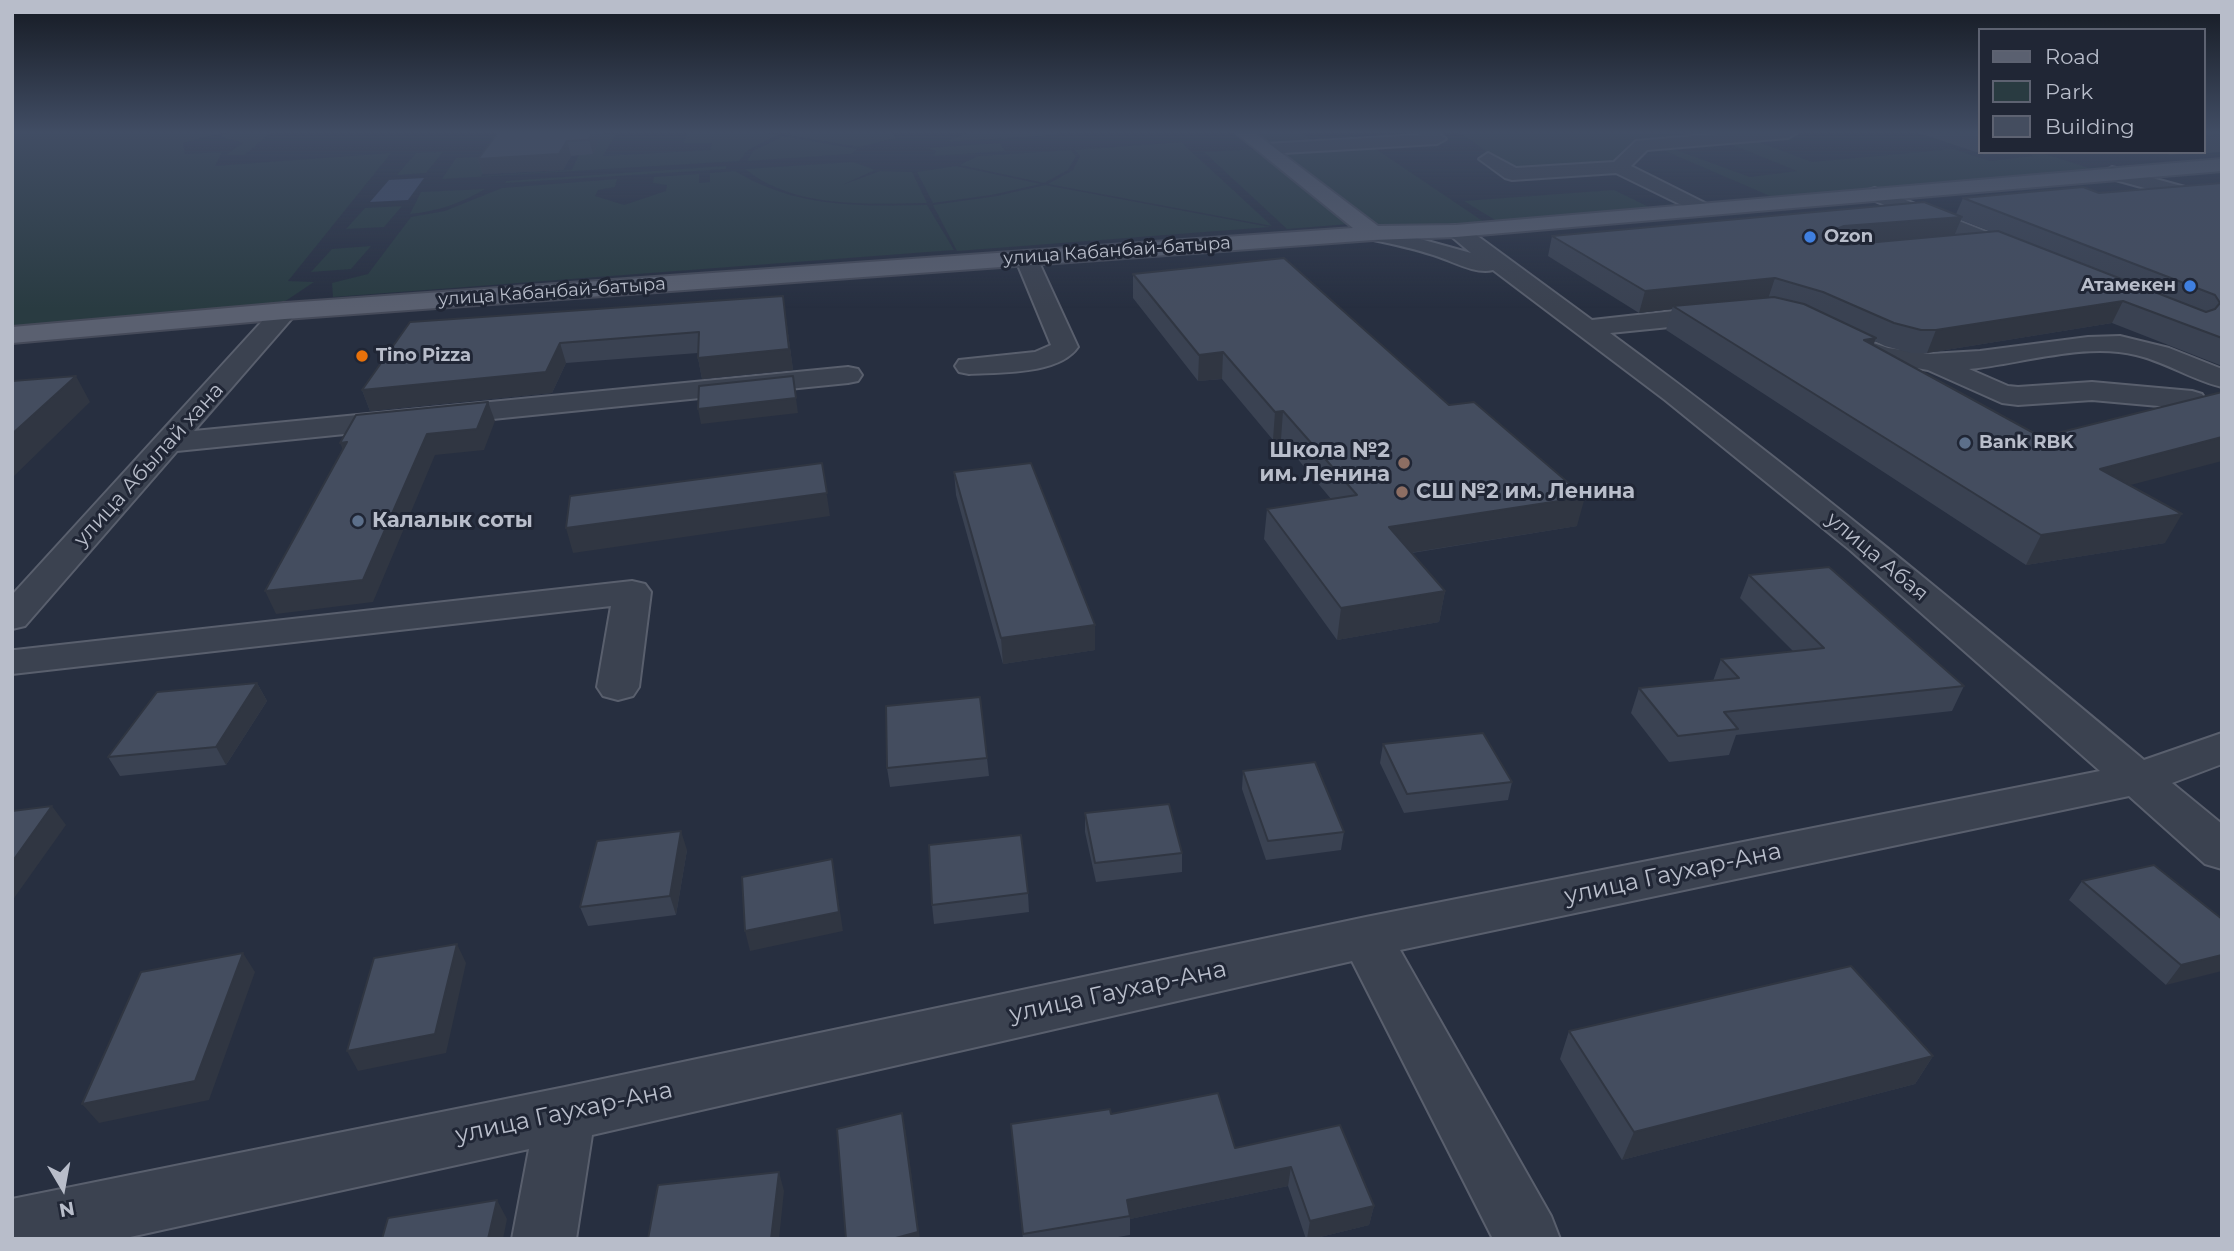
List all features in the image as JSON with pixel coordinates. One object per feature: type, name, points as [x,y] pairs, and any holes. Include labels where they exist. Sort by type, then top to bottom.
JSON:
[{"type":"main road","name":"улица Абая","points":[[1320,191],[1373,233]]},
{"type":"main road","name":"улица Кабанбай-батыра","points":[[12,335],[285,311],[1373,233],[1456,231],[1904,191]]},
{"type":"street","points":[[1667,191],[1702,209]]},
{"type":"street","points":[[2179,191],[2184,193]]},
{"type":"street","points":[[2123,197],[2222,193]]},
{"type":"street","points":[[1875,194],[2043,263]]},
{"type":"street","points":[[2159,195],[2222,215]]},
{"type":"street","name":"улица Абая","points":[[1456,231],[1675,394],[1862,543],[2222,851]]},
{"type":"street","name":"улица Абая","points":[[1373,233],[1438,249],[1519,278]]},
{"type":"street","points":[[1941,247],[1994,243]]},
{"type":"street","points":[[969,366],[1045,359],[1060,353],[1065,347],[1026,258]]},
{"type":"street","name":"улица Абылай хана","points":[[12,618],[285,311]]},
{"type":"street","points":[[1586,328],[1737,312]]},
{"type":"street","points":[[2119,344],[2132,329],[2158,325]]},
{"type":"street","points":[[1829,332],[1874,355],[1891,360],[1936,364],[2089,344],[2119,344],[2146,349],[2222,379]]},
{"type":"street","points":[[1936,364],[2002,394],[2018,396],[2092,391],[2192,400]]},
{"type":"street","points":[[168,443],[848,375]]},
{"type":"street","points":[[13,662],[632,592],[618,687]]},
{"type":"street","name":"улица Гаухар-Ана","points":[[12,1231],[565,1114],[1366,937],[2137,779],[2222,748]]},
{"type":"street","points":[[1366,937],[1528,1239]]},
{"type":"street","points":[[544,1239],[565,1114]]},
{"type":"green space","points":[[12,191],[360,191],[288,281],[314,282],[278,306],[12,330]]},
{"type":"green space","points":[[480,191],[449,206],[410,214],[421,192]]},
{"type":"green space","points":[[494,191],[597,191],[595,196],[624,205],[665,191],[779,191],[828,202],[927,205],[954,250],[333,297],[332,283],[368,274],[411,217],[445,211]]},
{"type":"green space","points":[[787,191],[921,191],[927,203],[856,203],[809,198]]},
{"type":"green space","points":[[927,191],[1007,191],[991,195],[933,203]]},
{"type":"green space","points":[[1017,191],[1079,191],[1270,227],[957,251],[933,205]]},
{"type":"green space","points":[[1087,191],[1234,191],[1272,226]]},
{"type":"green space","points":[[1246,191],[1310,191],[1349,224],[1287,229]]},
{"type":"green space","points":[[1332,191],[1439,191],[1487,224],[1400,227],[1373,224]]},
{"type":"green space","points":[[1617,191],[1653,209],[1500,223],[1464,201]]},
{"type":"green space","points":[[1759,191],[1861,191],[1777,199]]},
{"type":"green space","points":[[402,206],[384,227],[346,229],[365,208]]},
{"type":"green space","points":[[371,246],[351,269],[311,272],[332,249]]},
{"type":"water","points":[[379,191],[414,191],[408,200],[370,202]]},
{"type":"building","points":[[2035,191],[2222,191],[2222,338],[2123,301],[1936,330],[1921,330],[1894,323],[1823,292],[1775,278],[1645,291],[1552,236],[1924,202],[1962,217],[1844,226],[1834,230],[1831,237],[1835,243],[1844,245],[1998,231],[2206,312],[2215,309],[2220,303],[2215,295],[1963,198]]},
{"type":"building","points":[[1284,258],[1449,405],[1474,402],[1585,497],[1389,527],[1445,591],[1341,608],[1267,509],[1357,495],[1283,411],[1275,412],[1223,352],[1199,355],[1133,274]]},
{"type":"building","points":[[783,296],[789,349],[698,358],[699,332],[560,343],[546,372],[362,390],[410,322]]},
{"type":"building","points":[[1774,297],[1804,304],[1876,338],[1864,340],[2041,437],[2222,392],[2222,437],[2100,469],[2182,514],[2041,535],[1673,306]]},
{"type":"building","points":[[76,376],[12,434],[12,381]]},
{"type":"building","points":[[793,376],[796,398],[698,409],[699,386]]},
{"type":"building","points":[[488,402],[477,429],[427,434],[363,580],[265,591],[347,442],[340,443],[356,415]]},
{"type":"building","points":[[822,463],[827,493],[566,528],[570,496]]},
{"type":"building","points":[[1031,463],[1095,625],[1001,638],[954,472]]},
{"type":"building","points":[[1829,567],[1964,686],[1724,712],[1738,729],[1678,736],[1639,688],[1739,678],[1721,659],[1824,648],[1749,575]]},
{"type":"building","points":[[257,683],[216,747],[108,757],[157,692]]},
{"type":"building","points":[[980,697],[987,758],[887,768],[886,706]]},
{"type":"building","points":[[1483,733],[1512,782],[1407,794],[1383,744]]},
{"type":"building","points":[[1315,762],[1344,832],[1268,841],[1243,771]]},
{"type":"building","points":[[1169,804],[1182,853],[1095,863],[1085,813]]},
{"type":"building","points":[[52,806],[12,862],[12,811]]},
{"type":"building","points":[[681,831],[670,896],[580,907],[597,841]]},
{"type":"building","points":[[1021,835],[1028,893],[932,905],[929,845]]},
{"type":"building","points":[[832,859],[839,912],[745,931],[742,877]]},
{"type":"building","points":[[2154,865],[2222,919],[2222,955],[2181,965],[2082,881]]},
{"type":"building","points":[[457,944],[435,1034],[347,1051],[374,958]]},
{"type":"building","points":[[243,953],[195,1081],[82,1104],[141,972]]},
{"type":"building","points":[[1851,966],[1933,1056],[1634,1132],[1569,1031]]},
{"type":"building","points":[[1218,1093],[1235,1148],[1340,1125],[1374,1206],[1310,1221],[1291,1167],[1127,1200],[1130,1216],[1023,1234],[1011,1124],[1110,1109],[1111,1114]]},
{"type":"building","points":[[902,1113],[918,1232],[892,1239],[846,1239],[837,1129]]},
{"type":"building","points":[[779,1172],[771,1239],[648,1239],[658,1185]]},
{"type":"building","points":[[497,1200],[488,1239],[382,1239],[388,1218]]},
{"type":"place","name":"Ozon","points":[[1810,237]]},
{"type":"place","name":"Атамекен","points":[[2190,286]]},
{"type":"place","name":"Tino Pizza","points":[[362,356]]},
{"type":"place","name":"Bank RBK","points":[[1965,443]]},
{"type":"place","name":"Школа №2 им. Ленина","points":[[1404,463]]},
{"type":"place","name":"СШ №2 им. Ленина","points":[[1402,492]]},
{"type":"place","name":"Калалык соты","points":[[358,521]]}]
